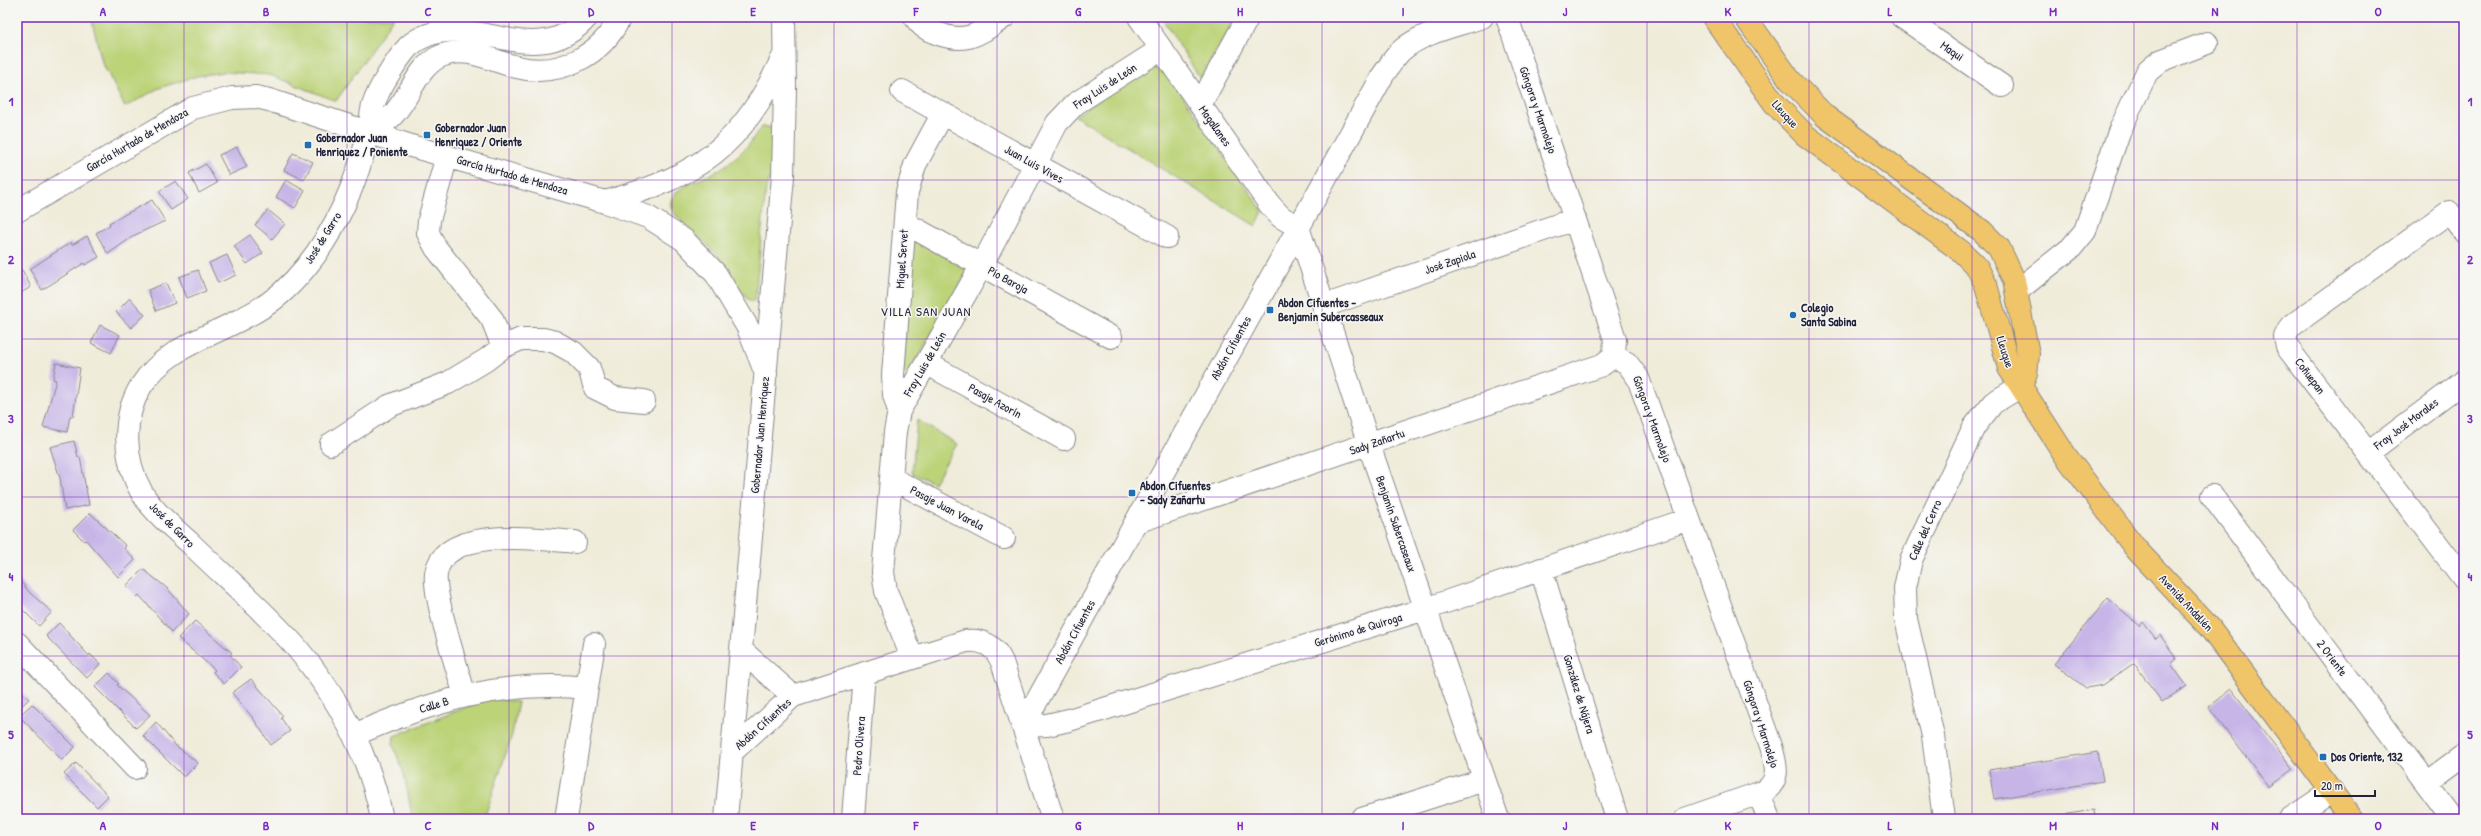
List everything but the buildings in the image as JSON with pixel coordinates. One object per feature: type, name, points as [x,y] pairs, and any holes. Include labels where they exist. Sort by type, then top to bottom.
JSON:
[{"type":"main road","name":"Lleuque","points":[[1712,17],[1783,114],[1821,149],[1970,259],[1977,267],[1990,299],[2005,360],[2021,386]]},
{"type":"main road","name":"Lleuque","points":[[1745,17],[1802,95],[1846,132],[1991,240],[2011,269],[2017,291],[2028,354],[2026,374],[2021,386]]},
{"type":"main road","points":[[1783,114],[1802,95]]},
{"type":"main road","name":"Avenida Andalién","points":[[2021,386],[2065,455],[2114,522],[2159,574],[2210,628],[2352,819]]},
{"type":"street","points":[[434,59],[425,24],[436,27],[459,24],[518,38],[541,41],[562,36],[571,32],[587,17]]},
{"type":"street","points":[[369,133],[392,116],[434,59],[447,53],[465,52],[518,68],[549,69],[564,66],[580,60],[600,46],[615,28],[620,17]]},
{"type":"street","name":"Gobernador Juan Henríquez","points":[[726,819],[783,176],[785,51],[784,17]]},
{"type":"street","points":[[916,20],[928,30],[957,39],[980,34],[1004,17]]},
{"type":"street","name":"Magallanes","points":[[1139,17],[1270,205],[1281,217],[1298,227]]},
{"type":"street","points":[[1200,105],[1248,17]]},
{"type":"street","name":"Abdón Cifuentes","points":[[1023,726],[1298,227],[1384,75],[1401,51],[1421,39],[1482,17]]},
{"type":"street","name":"Góngora y Marmolejo","points":[[1507,17],[1615,339],[1614,356],[1627,362],[1638,378],[1771,746],[1777,769],[1766,788]]},
{"type":"street","name":"Maqui","points":[[1902,17],[2002,86]]},
{"type":"street","name":"José de Garro","points":[[382,819],[374,788],[354,736],[328,690],[295,646],[153,508],[140,488],[131,467],[127,432],[134,399],[141,386],[161,363],[187,345],[251,315],[271,301],[305,269],[323,243],[341,210],[369,133],[376,99],[406,49],[425,24]]},
{"type":"street","points":[[2017,291],[2071,248],[2085,231],[2119,132],[2147,72],[2160,61],[2207,43]]},
{"type":"street","name":"Fray Luis de León","points":[[912,658],[889,600],[884,582],[891,478],[899,411],[982,265],[1035,165],[1066,112],[1161,49]]},
{"type":"street","name":"Gobernador Juan Henríquez","points":[[604,202],[672,180],[714,154],[751,114],[764,94],[785,51]]},
{"type":"street","name":"Juan Luis Vives","points":[[902,91],[1167,237]]},
{"type":"street","name":"García Hurtado de Mendoza","points":[[17,211],[170,119],[193,108],[210,102],[244,97],[269,100],[369,133],[604,202],[648,217],[684,240],[701,256],[729,293],[748,328],[766,374]]},
{"type":"street","name":"Miguel Servet","points":[[899,411],[894,395],[893,375],[907,192],[911,175],[943,114]]},
{"type":"street","points":[[447,156],[429,220],[428,233],[436,248],[492,319],[503,347]]},
{"type":"street","name":"Coñuepan","points":[[2462,573],[2368,453],[2287,347],[2285,342],[2286,332],[2449,212],[2464,232]]},
{"type":"street","name":"José Zapiola","points":[[1324,306],[1575,219]]},
{"type":"street","name":"Pío Baroja","points":[[905,223],[1111,337]]},
{"type":"street","name":"Benjamín Subercaseaux","points":[[1298,227],[1368,445],[1498,819]]},
{"type":"street","points":[[331,444],[389,406],[448,383],[468,372],[503,347],[530,338],[555,342],[581,359],[589,368],[595,388],[615,398],[644,401]]},
{"type":"street","name":"Sady Zañartu","points":[[1136,522],[1602,365],[1614,356]]},
{"type":"street","name":"Pasaje Azorín","points":[[926,363],[1064,439]]},
{"type":"street","name":"Fray José Morales","points":[[2368,453],[2464,381]]},
{"type":"street","name":"Calle del Cerro","points":[[1944,819],[1933,736],[1906,619],[1905,604],[1907,574],[1916,547],[1974,427],[1993,403],[2021,386]]},
{"type":"street","name":"Pasaje Juan Varela","points":[[891,478],[1004,538]]},
{"type":"street","name":"2 Oriente","points":[[2212,496],[2453,819]]},
{"type":"street","name":"Gerónimo de Quiroga","points":[[1023,726],[1047,725],[1069,720],[1425,609],[1689,519]]},
{"type":"street","points":[[465,696],[438,594],[436,576],[442,558],[456,548],[489,540],[526,538],[576,542]]},
{"type":"street","name":"González de Nájera","points":[[1541,569],[1617,819]]},
{"type":"street","name":"Abdón Cifuentes","points":[[732,752],[793,696],[966,641],[981,641],[988,644],[999,655],[1053,819]]},
{"type":"street","points":[[17,643],[135,768]]},
{"type":"street","points":[[566,819],[594,644]]},
{"type":"street","name":"Abdón Cifuentes","points":[[741,650],[793,696]]},
{"type":"street","name":"Pedro Olivera","points":[[853,819],[864,673]]},
{"type":"street","name":"Calle B","points":[[354,736],[427,706],[465,696],[518,686],[554,685],[587,688]]},
{"type":"street","points":[[2426,783],[2464,755]]},
{"type":"street","points":[[1362,819],[1484,780]]},
{"type":"street","points":[[1685,819],[1766,788],[1769,819]]},
{"type":"street","points":[[2290,819],[2332,791]]},
{"type":"green space","points":[[91,17],[394,17],[336,101],[270,75],[223,72],[197,76],[159,88],[125,107],[102,62]]},
{"type":"green space","points":[[1161,17],[1237,17],[1200,78]]},
{"type":"green space","points":[[1149,67],[1165,70],[1263,211],[1256,226],[1075,116]]},
{"type":"green space","points":[[762,127],[770,127],[774,131],[774,168],[766,187],[755,300],[751,302],[746,297],[722,260],[677,217],[671,207],[671,200],[674,194],[686,186],[713,173],[733,159],[751,142]]},
{"type":"green space","points":[[911,238],[968,270],[908,375],[903,372]]},
{"type":"green space","points":[[917,420],[957,444],[934,483],[912,473]]},
{"type":"green space","points":[[489,698],[518,702],[512,735],[484,819],[417,819],[412,816],[404,774],[393,745],[394,736]]},
{"type":"place","name":"Gobernador Juan Henriquez / Oriente","points":[[427,135]]},
{"type":"place","name":"Gobernador Juan Henriquez / Poniente","points":[[308,145]]},
{"type":"place","name":"Abdon Cifuentes - Benjamin Subercasseaux","points":[[1270,310]]},
{"type":"place","name":"Colegio Santa Sabina","points":[[1793,315]]},
{"type":"place","name":"Abdon Cifuentes - Sady Zañartu","points":[[1132,493]]},
{"type":"place","name":"Dos Oriente, 132","points":[[2323,757]]},
{"type":"district","name":"VILLA SAN JUAN","points":[[926,311]]}]
